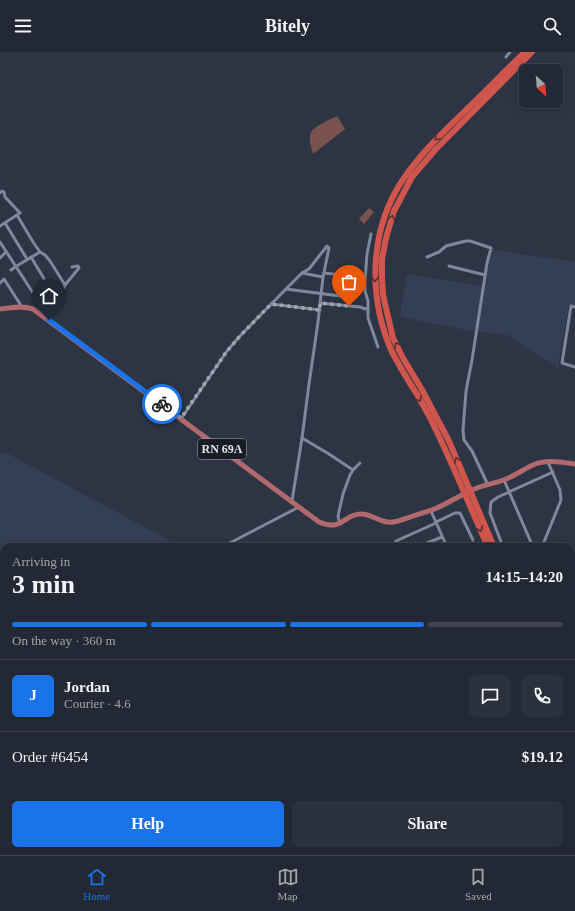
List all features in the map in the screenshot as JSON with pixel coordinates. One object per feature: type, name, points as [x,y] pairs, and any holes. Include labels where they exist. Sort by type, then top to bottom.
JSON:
[{"type":"highway","points":[[486,543],[437,432],[388,343],[382,325],[377,300],[375,282],[376,266],[379,241],[385,216],[394,194],[411,168],[445,130],[525,52]]},
{"type":"highway","points":[[492,543],[449,441],[393,338],[383,295],[382,258],[394,211],[412,177],[436,149],[532,52]]},
{"type":"main road","name":"RN 69A","points":[[0,309],[27,307],[39,312],[319,522],[333,526],[340,524]]},
{"type":"main road","points":[[340,524],[356,515],[362,514],[384,522],[392,522],[431,511],[477,488],[504,480],[534,465],[558,461],[575,464]]},
{"type":"street","points":[[506,57],[510,52]]},
{"type":"street","points":[[0,193],[2,191],[4,192],[5,197],[20,213],[0,226]]},
{"type":"street","points":[[17,215],[40,252],[50,261],[65,285]]},
{"type":"street","points":[[4,223],[55,297]]},
{"type":"street","points":[[371,234],[367,254],[365,292],[368,298],[369,306],[368,318],[378,347]]},
{"type":"street","points":[[427,257],[439,252],[449,245],[466,241],[472,241],[491,248],[485,275],[466,391],[462,430],[464,440],[472,451],[488,485]]},
{"type":"street","points":[[0,242],[35,296]]},
{"type":"street","points":[[181,418],[227,351],[271,304],[302,273],[309,269],[327,246],[329,248],[323,275],[320,310],[292,502]]},
{"type":"street","points":[[0,258],[6,252]]},
{"type":"street","points":[[11,270],[40,252]]},
{"type":"street","points":[[39,312],[63,289],[79,268],[78,266],[72,267]]},
{"type":"street","points":[[450,266],[485,275]]},
{"type":"street","points":[[286,289],[340,296],[343,275],[302,273]]},
{"type":"street","points":[[0,283],[4,279],[22,307]]},
{"type":"street","points":[[320,303],[360,307],[365,309],[368,308]]},
{"type":"street","points":[[271,304],[320,310]]},
{"type":"street","points":[[575,307],[571,306],[562,363],[575,367]]},
{"type":"street","points":[[302,438],[353,470]]},
{"type":"street","points":[[544,543],[561,500],[560,490],[548,462]]},
{"type":"street","points":[[340,524],[338,516],[343,494],[350,475],[360,463]]},
{"type":"street","points":[[501,543],[490,513],[491,502],[498,497],[553,472]]},
{"type":"street","points":[[504,480],[531,543]]},
{"type":"street","points":[[230,543],[300,507]]},
{"type":"street","points":[[431,511],[445,543]]},
{"type":"street","points":[[396,543],[396,541],[455,513],[460,513],[473,540]]},
{"type":"street","points":[[427,543],[442,537]]},
{"type":"shaded area","points":[[337,116],[345,129],[313,154],[310,141],[311,133],[317,127]]},
{"type":"shaded area","points":[[369,208],[374,212],[364,224],[359,219]]},
{"type":"shaded area","points":[[490,249],[575,262],[575,306],[569,305],[558,368],[507,335],[472,331],[400,317],[406,274],[484,286]]},
{"type":"shaded area","points":[[5,452],[175,543],[0,543],[0,455]]},
{"type":"way so far","points":[[162,404],[181,418],[227,351],[271,304],[320,310],[320,303],[349,306]]},
{"type":"route","points":[[49,320],[162,404]]}]
